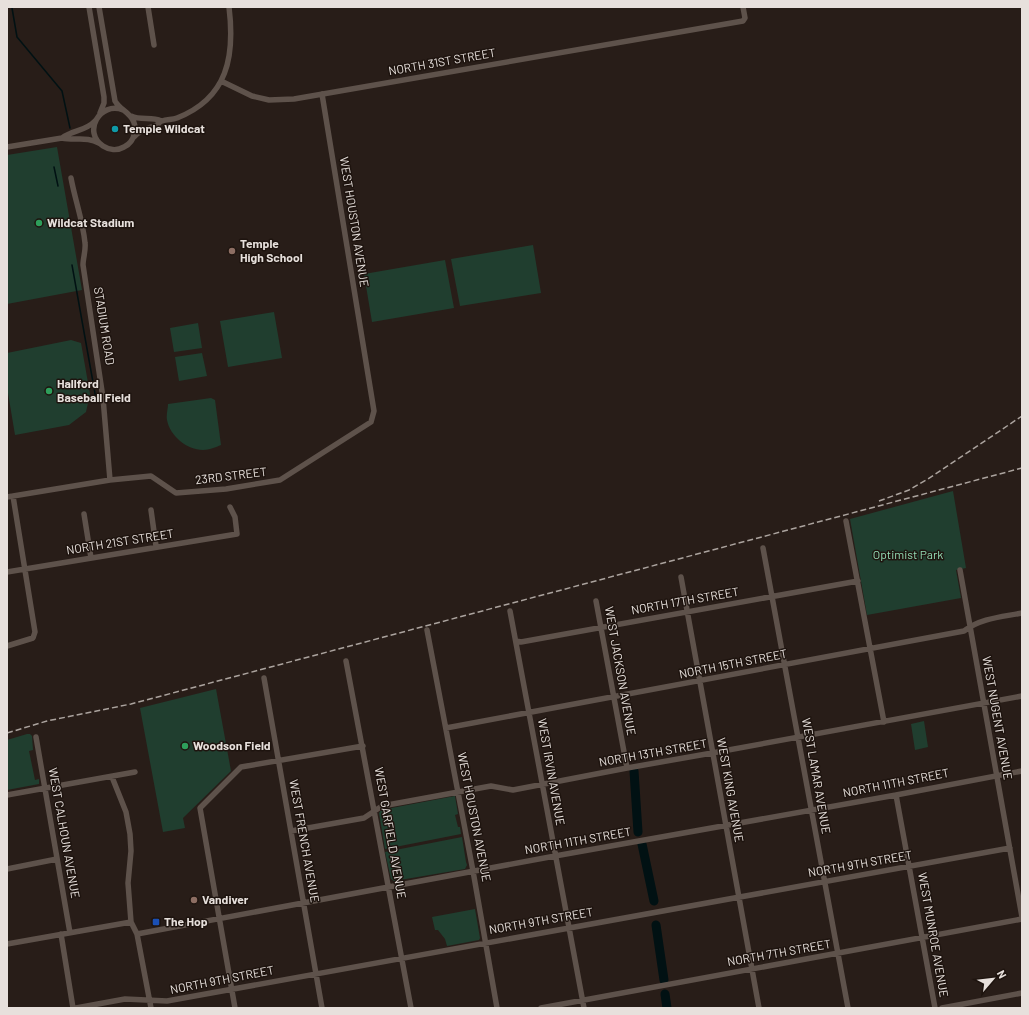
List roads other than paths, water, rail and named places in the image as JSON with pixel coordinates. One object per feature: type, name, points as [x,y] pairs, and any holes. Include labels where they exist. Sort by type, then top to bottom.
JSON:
[{"type":"street","points":[[89,7],[104,97],[103,108],[97,118],[94,132],[100,144]]},
{"type":"street","points":[[99,7],[114,95],[117,104],[130,115],[139,118],[156,118],[161,121],[176,119],[199,107],[215,90],[221,81],[231,52],[232,28],[228,7]]},
{"type":"street","points":[[148,7],[154,45]]},
{"type":"street","name":"NORTH 31ST STREET","points":[[221,81],[252,96],[269,100],[294,99],[743,21],[745,18],[743,7]]},
{"type":"street","name":"WEST HOUSTON AVENUE","points":[[322,94],[364,352]]},
{"type":"street","points":[[62,138],[69,133],[82,130],[90,126],[106,110],[112,108],[123,110]]},
{"type":"street","points":[[130,115],[134,121],[135,127],[133,137]]},
{"type":"street","points":[[7,147],[62,138],[71,140],[80,138],[90,139],[106,148],[113,150],[120,149],[127,146],[133,137],[142,130],[157,126],[161,121]]},
{"type":"street","name":"STADIUM ROAD","points":[[71,178],[79,207],[86,245],[83,254],[83,265],[103,398],[110,480]]},
{"type":"street","name":"23RD STREET","points":[[10,497],[110,480],[150,476],[176,493],[226,489],[280,480],[371,422],[374,411],[364,352]]},
{"type":"street","points":[[7,646],[33,638],[35,632],[10,497]]},
{"type":"street","name":"NORTH 21ST STREET","points":[[7,572],[156,546],[237,534],[235,517],[230,507]]},
{"type":"street","points":[[151,510],[156,546]]},
{"type":"street","points":[[84,514],[90,558]]},
{"type":"street","points":[[846,521],[884,722]]},
{"type":"street","name":"WEST LAMAR AVENUE","points":[[763,548],[848,1008]]},
{"type":"street","name":"WEST NUGENT AVENUE","points":[[960,570],[1022,918]]},
{"type":"street","name":"WEST KING AVENUE","points":[[681,577],[686,612],[759,1008]]},
{"type":"street","name":"NORTH 17TH STREET","points":[[516,642],[858,581]]},
{"type":"street","name":"WEST JACKSON AVENUE","points":[[596,601],[627,768]]},
{"type":"street","name":"WEST IRVIN AVENUE","points":[[510,611],[541,785],[584,1008]]},
{"type":"street","name":"NORTH 15TH STREET","points":[[446,728],[964,631],[982,620],[1022,613]]},
{"type":"street","name":"WEST HOUSTON AVENUE","points":[[427,630],[473,871],[497,1008]]},
{"type":"street","name":"WEST GARFIELD AVENUE","points":[[346,661],[411,1008]]},
{"type":"street","name":"WEST FRENCH AVENUE","points":[[264,678],[322,1008]]},
{"type":"street","name":"NORTH 13TH STREET","points":[[291,831],[364,818],[382,806],[457,792],[491,786],[513,790],[1022,696]]},
{"type":"street","name":"WEST CALHOUN AVENUE","points":[[36,737],[70,933]]},
{"type":"street","points":[[235,1008],[200,808],[241,767],[363,746]]},
{"type":"street","name":"NORTH 11TH STREET","points":[[137,934],[304,902],[1022,771]]},
{"type":"street","points":[[7,794],[135,772]]},
{"type":"street","points":[[112,777],[126,812],[130,834],[131,851],[128,883],[131,922],[137,934],[151,1008]]},
{"type":"street","name":"WEST MUNROE AVENUE","points":[[896,795],[935,1008]]},
{"type":"street","name":"NORTH 9TH STREET","points":[[74,1008],[124,1000],[168,1001],[738,896],[1010,848]]},
{"type":"street","points":[[7,869],[57,859]]},
{"type":"street","name":"NORTH 7TH STREET","points":[[541,1008],[923,938],[1022,918]]},
{"type":"street","points":[[7,944],[131,922]]},
{"type":"street","points":[[61,934],[74,1008]]},
{"type":"street","points":[[942,1008],[1022,993]]},
{"type":"waterway","points":[[12,8],[17,37],[62,91],[70,128]]},
{"type":"waterway","points":[[54,167],[58,186]]},
{"type":"waterway","points":[[72,265],[96,399]]},
{"type":"waterway","points":[[634,771],[638,832]]},
{"type":"waterway","points":[[642,844],[654,901]]},
{"type":"waterway","points":[[656,925],[664,980]]},
{"type":"waterway","points":[[665,994],[667,1008]]},
{"type":"railway","points":[[879,501],[909,490],[928,479],[1022,416]]},
{"type":"railway","points":[[7,733],[47,721],[131,704],[1022,468]]},
{"type":"place","name":"Temple Wildcat","points":[[115,129]]},
{"type":"place","name":"Wildcat Stadium","points":[[39,223]]},
{"type":"place","name":"Temple High School","points":[[232,251]]},
{"type":"place","name":"Hallford Baseball Field","points":[[49,391]]},
{"type":"place","name":"Woodson Field","points":[[185,746]]},
{"type":"place","name":"Vandiver","points":[[194,900]]},
{"type":"place","name":"The Hop","points":[[156,922]]},
{"type":"park label","name":"Optimist Park","points":[[908,555]]}]
